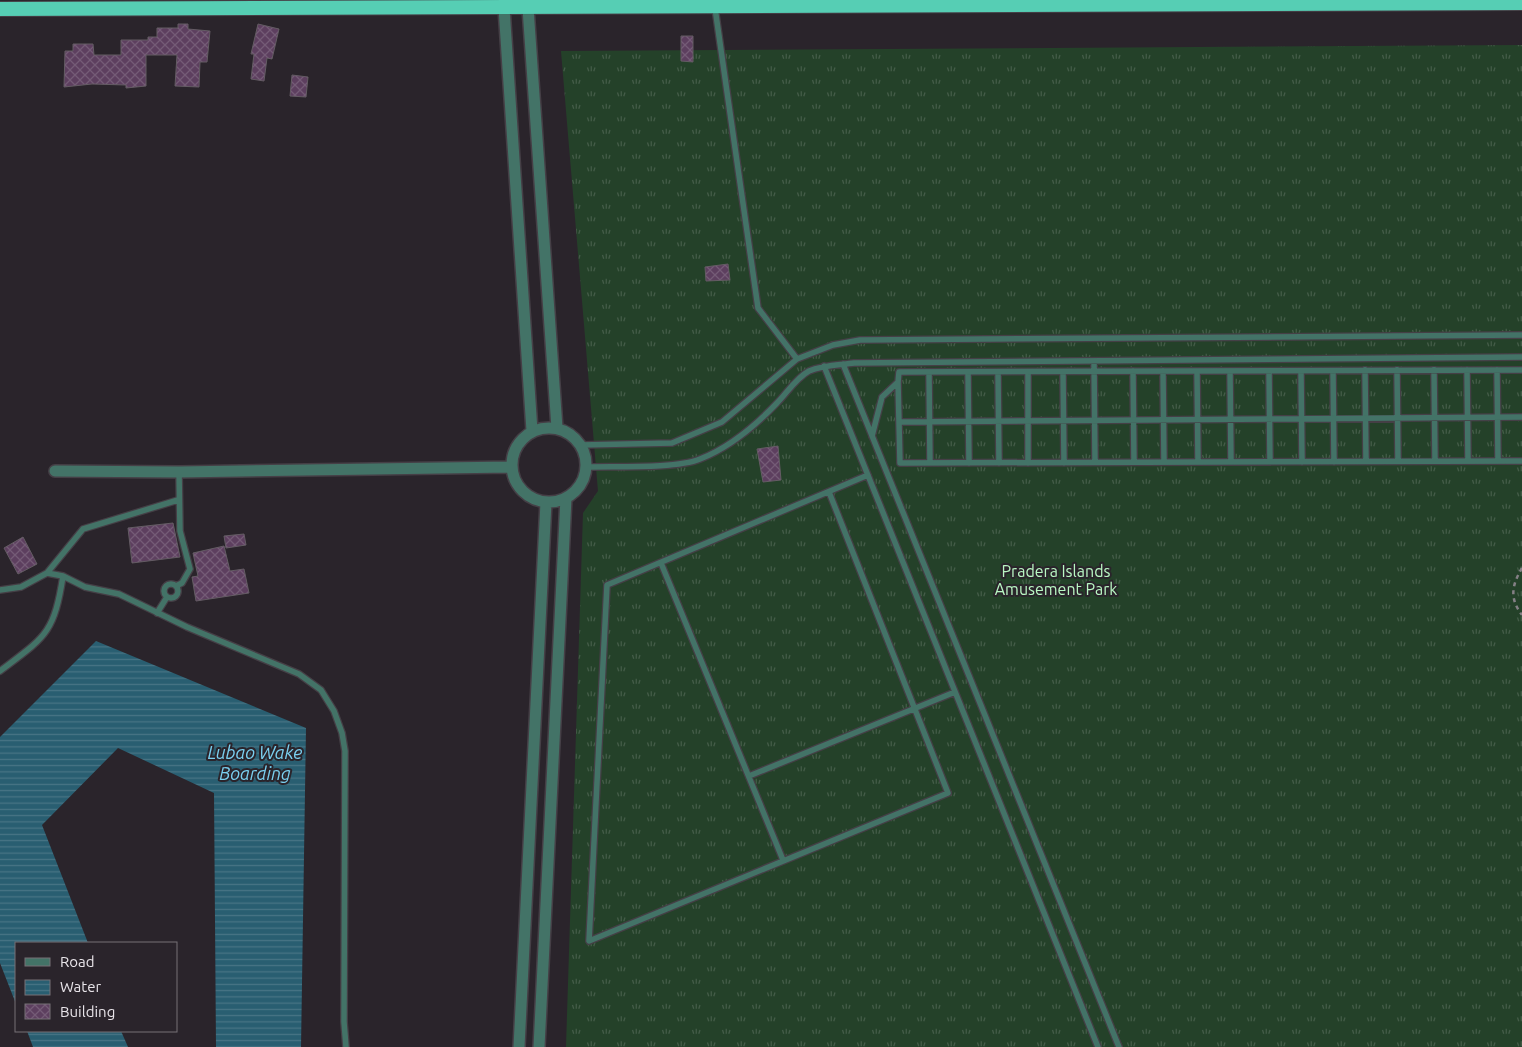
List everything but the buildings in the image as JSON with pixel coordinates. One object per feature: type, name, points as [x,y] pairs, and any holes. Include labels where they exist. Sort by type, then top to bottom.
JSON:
[{"type":"highway","points":[[0,9],[528,8],[706,5],[1290,2],[1522,3]]},
{"type":"street","points":[[504,8],[532,432]]},
{"type":"street","points":[[528,8],[557,428]]},
{"type":"street","points":[[512,131],[535,129]]},
{"type":"street","points":[[540,428],[557,428],[568,432],[581,445],[586,460],[586,467],[582,482],[576,491],[566,498],[546,502],[527,494],[514,478],[512,467],[517,446],[532,432],[540,428]]},
{"type":"street","points":[[55,471],[179,472],[512,467]]},
{"type":"street","points":[[540,1047],[566,498]]},
{"type":"street","points":[[519,1047],[546,502]]},
{"type":"lane","points":[[706,5],[758,308],[797,359]]},
{"type":"lane","points":[[581,445],[672,444],[686,439],[722,422],[797,359],[833,345],[860,340],[1522,335]]},
{"type":"lane","points":[[586,467],[675,464],[699,460],[724,447],[763,417],[807,372],[824,366],[842,364],[1522,357]]},
{"type":"lane","points":[[1094,361],[1095,462]]},
{"type":"lane","points":[[842,364],[1120,1047]]},
{"type":"lane","points":[[824,366],[1098,1047]]},
{"type":"lane","points":[[1366,370],[1366,462]]},
{"type":"lane","points":[[1397,370],[1398,461]]},
{"type":"lane","points":[[1434,370],[1435,461]]},
{"type":"lane","points":[[1467,370],[1468,461]]},
{"type":"lane","points":[[1497,370],[1498,461]]},
{"type":"lane","points":[[1522,370],[899,372],[898,382],[900,463],[1522,461]]},
{"type":"lane","points":[[1163,371],[1164,462]]},
{"type":"lane","points":[[1197,371],[1198,462]]},
{"type":"lane","points":[[1230,371],[1231,462]]},
{"type":"lane","points":[[1270,371],[1270,462]]},
{"type":"lane","points":[[1301,371],[1302,462]]},
{"type":"lane","points":[[1333,371],[1334,462]]},
{"type":"lane","points":[[929,372],[930,463]]},
{"type":"lane","points":[[968,372],[969,463]]},
{"type":"lane","points":[[998,372],[999,463]]},
{"type":"lane","points":[[1028,372],[1028,463]]},
{"type":"lane","points":[[1063,372],[1064,463]]},
{"type":"lane","points":[[1133,372],[1134,462]]},
{"type":"lane","points":[[872,436],[882,397],[898,382]]},
{"type":"lane","points":[[899,422],[1522,417]]},
{"type":"lane","points":[[167,597],[164,590],[166,586],[172,584],[176,586],[182,583],[190,570],[180,531],[179,472]]},
{"type":"lane","points":[[829,492],[948,792],[589,941],[607,585],[868,475]]},
{"type":"lane","points":[[0,590],[21,587],[47,573],[83,529],[178,500]]},
{"type":"lane","points":[[662,562],[783,860]]},
{"type":"lane","points":[[47,573],[63,576],[84,586],[119,594],[157,613],[299,674],[321,690],[334,711],[342,733],[345,751],[344,1022],[346,1047]]},
{"type":"lane","points":[[0,671],[39,641],[49,629],[58,607],[63,576]]},
{"type":"lane","points":[[167,597],[177,595],[176,586]]},
{"type":"lane","points":[[157,613],[167,597]]},
{"type":"lane","points":[[749,776],[955,692]]},
{"type":"path","points":[[1522,568],[1514,582],[1514,604],[1522,615]]},
{"type":"green space","name":"Pradera Islands Amusement Park","points":[[1522,45],[1522,1047],[566,1047],[583,513],[598,491],[561,51]]},
{"type":"water","name":"Lubao Wake Boarding","points":[[96,641],[306,728],[301,1047],[216,1047],[214,793],[118,748],[42,825],[88,942],[15,942],[15,1001],[0,963],[0,737]]},
{"type":"water","points":[[27,1032],[121,1032],[128,1047],[33,1047]]}]
